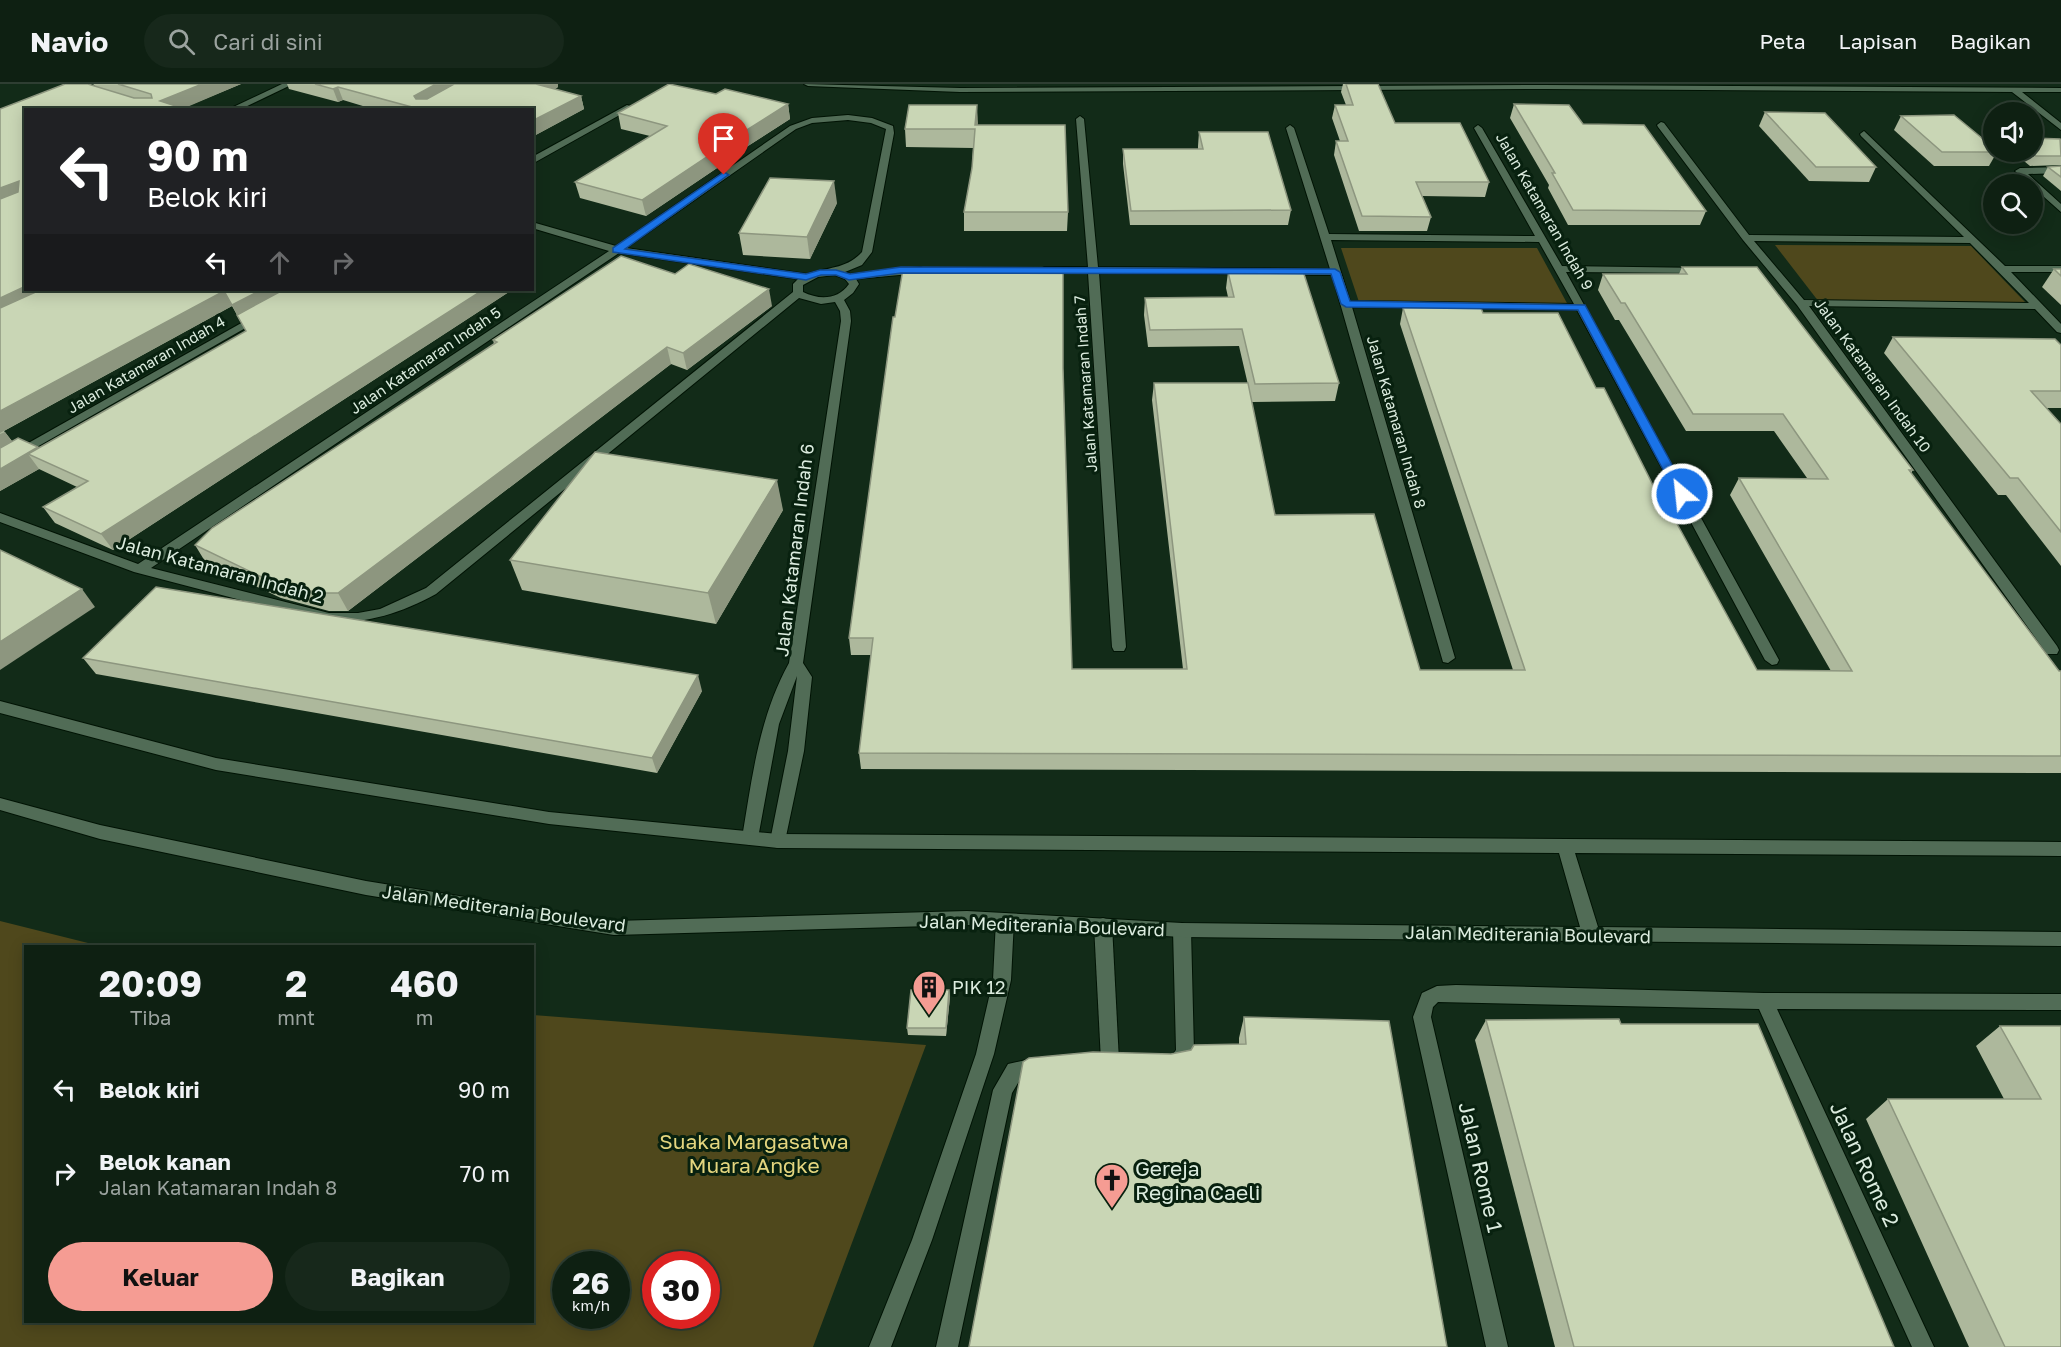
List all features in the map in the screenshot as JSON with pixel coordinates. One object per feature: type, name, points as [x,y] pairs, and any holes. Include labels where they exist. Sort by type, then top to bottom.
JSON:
[{"type":"street","points":[[238,108],[289,84]]},
{"type":"street","points":[[808,84],[960,90],[1075,86],[2061,90]]},
{"type":"street","points":[[2006,84],[2061,127]]},
{"type":"street","points":[[534,160],[630,107]]},
{"type":"street","name":"Jalan Katamaran Indah 5","points":[[139,569],[616,250],[778,137],[801,124],[820,119],[841,118],[877,122],[890,128],[867,252],[858,263],[836,273]]},
{"type":"street","name":"Jalan Katamaran Indah 7","points":[[1080,119],[1094,269],[1119,646]]},
{"type":"street","name":"Jalan Katamaran Indah 10","points":[[1661,125],[1746,238],[1801,303],[2052,650]]},
{"type":"street","name":"Jalan Katamaran Indah 8","points":[[1290,128],[1346,304],[1448,658]]},
{"type":"street","name":"Jalan Katamaran Indah 9","points":[[1478,128],[1581,307],[1772,660]]},
{"type":"street","points":[[1864,134],[2061,330]]},
{"type":"street","points":[[2061,170],[2020,171],[2061,209]]},
{"type":"street","points":[[534,226],[616,250],[806,277],[820,273],[836,273],[849,277],[901,270],[935,270]]},
{"type":"street","points":[[1324,237],[1541,239]]},
{"type":"street","points":[[1746,238],[1973,240]]},
{"type":"street","points":[[1559,269],[1713,270]]},
{"type":"street","points":[[2002,269],[2061,269]]},
{"type":"street","points":[[1037,270],[1335,272]]},
{"type":"street","points":[[1761,270],[1773,270]]},
{"type":"street","points":[[806,277],[798,284],[798,293],[807,299],[822,301],[838,299],[850,292],[854,284],[849,277]]},
{"type":"street","name":"Jalan Katamaran Indah 2","points":[[0,517],[139,569],[329,618],[362,618],[381,615],[400,608],[438,585],[798,293]]},
{"type":"street","name":"Jalan Katamaran Indah 6","points":[[778,841],[796,751],[805,677],[796,663],[846,321],[845,310],[838,299]]},
{"type":"street","points":[[1801,303],[2036,306]]},
{"type":"street","points":[[1346,304],[1581,307]]},
{"type":"street","name":"Jalan Katamaran Indah 4","points":[[0,464],[266,313]]},
{"type":"street","points":[[750,838],[764,754],[786,679],[796,663]]},
{"type":"street","points":[[0,706],[216,764],[549,818],[778,841],[2061,849]]},
{"type":"street","name":"Jalan Mediterania Boulevard","points":[[0,804],[100,832],[366,888],[614,928],[967,918],[1182,930],[2061,939]]},
{"type":"street","points":[[1565,845],[1591,934]]},
{"type":"street","points":[[880,1347],[922,1239],[985,1054],[1002,980],[1005,920]]},
{"type":"street","points":[[1103,925],[1110,1061]]},
{"type":"street","points":[[1154,1064],[1179,1062],[1185,1052],[1182,930]]},
{"type":"street","name":"Jalan Rome 1","points":[[1497,1347],[1422,1017],[1423,1007],[1428,999],[1435,994],[1456,993],[1764,1001]]},
{"type":"street","points":[[1764,1001],[2061,1002]]},
{"type":"street","name":"Jalan Rome 2","points":[[1764,1001],[1923,1347]]},
{"type":"street","points":[[1086,1063],[1132,1062]]},
{"type":"street","points":[[947,1347],[1004,1090],[1015,1070],[1063,1065]]},
{"type":"green space","points":[[1775,245],[1971,246],[2026,303],[1819,302]]},
{"type":"green space","points":[[1341,248],[1537,248],[1568,305],[1360,305]]},
{"type":"green space","name":"Suaka Margasatwa Muara Angke","points":[[0,921],[96,945],[24,945],[24,1323],[534,1323],[534,1015],[926,1045],[813,1347],[0,1347]]},
{"type":"building","points":[[65,84],[88,84],[134,98],[152,98],[151,94],[118,84],[202,84],[160,101],[182,108],[24,108],[24,287],[0,298],[0,199],[18,192],[19,181],[0,188],[0,109]]},
{"type":"building","points":[[315,84],[436,84],[414,96],[416,99],[427,99],[454,84],[536,84],[581,96],[534,120],[534,108],[415,108],[338,87],[333,89]]},
{"type":"building","points":[[669,84],[716,94],[725,89],[788,104],[642,200],[575,182],[667,126],[618,113]]},
{"type":"building","points":[[1346,84],[1378,84],[1395,123],[1460,123],[1489,182],[1416,182],[1431,217],[1362,216],[1336,141],[1348,141],[1335,105],[1353,105]]},
{"type":"building","points":[[1514,104],[1569,105],[1583,124],[1644,125],[1706,211],[1573,210],[1552,173],[1555,173]]},
{"type":"building","points":[[909,105],[977,105],[975,125],[1065,125],[1068,212],[964,212],[972,168],[975,129],[905,129]]},
{"type":"building","points":[[1765,112],[1825,113],[1876,167],[1816,167]]},
{"type":"building","points":[[1954,115],[1983,139],[1983,152],[1942,152],[1901,116]]},
{"type":"building","points":[[1199,132],[1268,132],[1291,210],[1131,211],[1123,149],[1203,149]]},
{"type":"building","points":[[2043,138],[2060,139],[2061,156],[2043,156]]},
{"type":"building","points":[[2061,166],[2061,177],[2048,167]]},
{"type":"building","points":[[770,178],[834,181],[807,237],[739,233]]},
{"type":"building","points":[[621,256],[675,274],[689,264],[769,289],[683,353],[667,347],[338,593],[319,593],[270,581],[195,545],[212,528],[497,342],[493,340]]},
{"type":"building","points":[[1682,267],[1757,267],[1913,470],[1909,470],[2061,671],[2061,756],[859,753],[873,638],[849,638],[893,317],[895,317],[903,269],[1063,269],[1063,368],[1072,669],[1187,669],[1154,383],[1248,383],[1275,515],[1374,514],[1420,670],[1525,670],[1403,308],[1481,308],[1483,313],[1558,313],[1596,388],[1604,388],[1666,511],[1670,511],[1757,670],[1852,671],[1739,478],[1828,479],[1783,414],[1693,414],[1625,303],[1621,303],[1603,274],[1687,274]]},
{"type":"building","points":[[2054,269],[2061,269],[2061,276]]},
{"type":"building","points":[[1303,271],[1339,383],[1255,384],[1242,329],[1150,330],[1145,298],[1234,297],[1228,272]]},
{"type":"building","points":[[38,291],[224,291],[0,411],[0,308]]},
{"type":"building","points":[[224,291],[259,291],[232,305]]},
{"type":"building","points":[[281,291],[481,291],[101,534],[43,507],[88,481],[28,454],[246,331],[237,315]]},
{"type":"building","points":[[1893,337],[2055,339],[2061,345],[2061,391],[2031,391],[2061,424],[2061,532],[2018,478],[2010,478]]},
{"type":"building","points":[[18,438],[38,447],[0,469],[0,448]]},
{"type":"building","points":[[595,452],[777,480],[708,593],[510,560]]},
{"type":"building","points":[[0,550],[82,589],[0,642]]},
{"type":"building","points":[[156,587],[698,675],[652,758],[83,658]]},
{"type":"building","name":"PIK 12","points":[[911,990],[949,990],[946,1028],[907,1028]]},
{"type":"building","points":[[1244,1017],[1389,1021],[1447,1347],[969,1347],[1023,1062],[1029,1058],[1093,1052],[1171,1054],[1191,1050],[1194,1045],[1246,1044]]},
{"type":"building","points":[[1619,1019],[1621,1024],[1758,1024],[1894,1347],[1574,1347],[1486,1020]]},
{"type":"building","points":[[2000,1026],[2061,1026],[2061,1347],[2005,1347],[1888,1099],[2041,1099]]},
{"type":"place","name":"PIK 12","points":[[929,1016]]},
{"type":"place","name":"Gereja Regina Caeli","points":[[1112,1209]]},
{"type":"route","points":[[724,175],[616,250],[806,277],[820,273],[836,273],[849,277],[901,270],[1094,269],[1335,272],[1346,304],[1581,307],[1682,494]]}]
